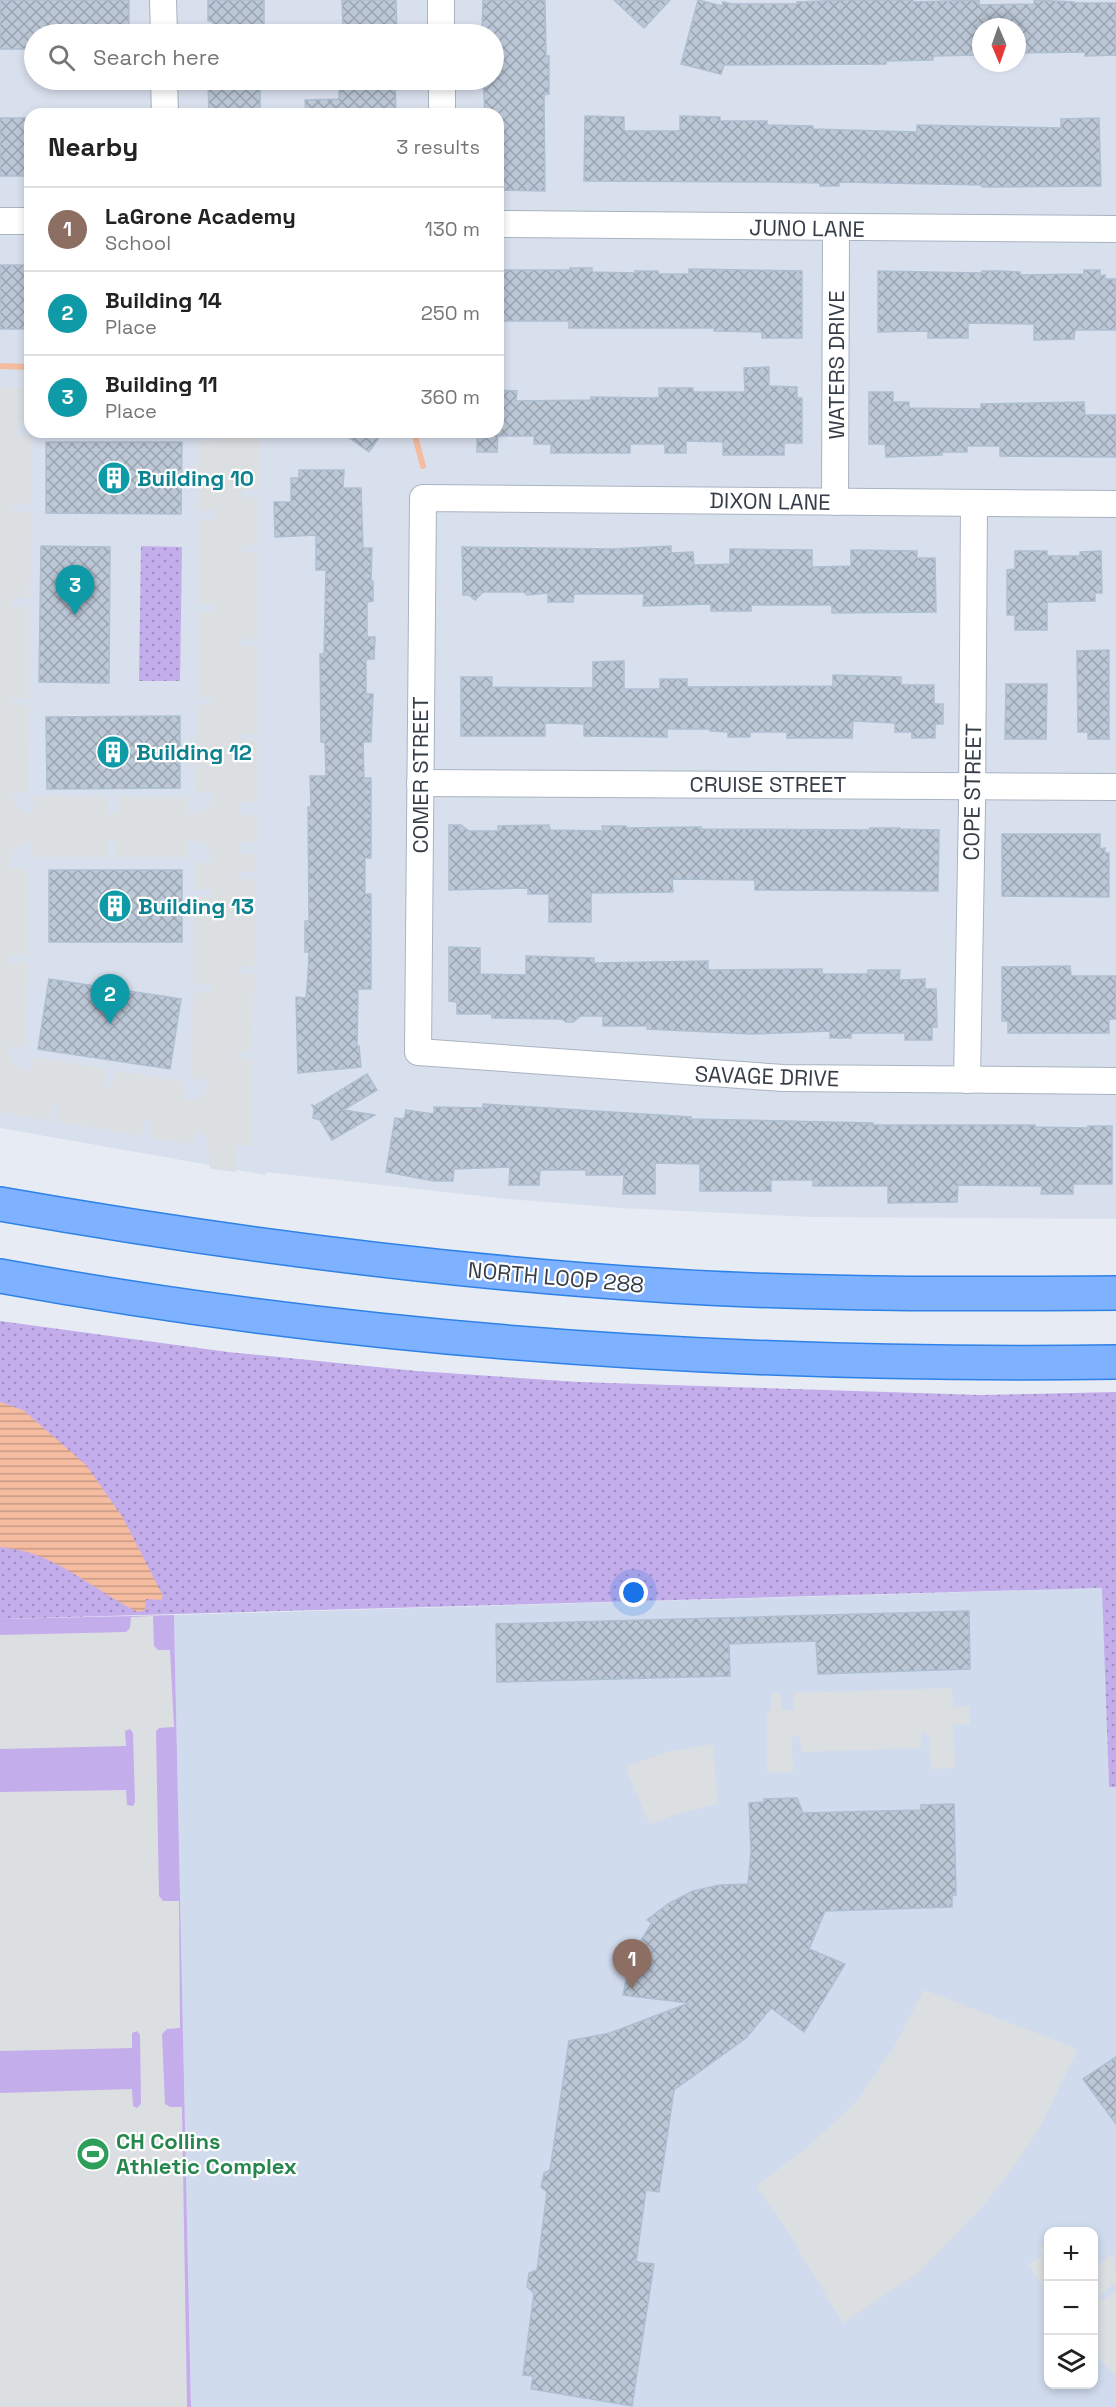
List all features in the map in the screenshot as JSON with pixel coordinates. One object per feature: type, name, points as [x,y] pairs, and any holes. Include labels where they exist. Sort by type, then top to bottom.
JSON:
[{"type":"highway","points":[[0,1196],[71,1216]]},
{"type":"highway","name":"NORTH LOOP 288","points":[[0,1204],[189,1236],[413,1264],[649,1285],[944,1295],[1116,1293]]},
{"type":"highway","points":[[0,1276],[289,1320],[534,1345],[792,1359],[975,1364],[1116,1362]]},
{"type":"street","points":[[164,0],[164,24]]},
{"type":"street","points":[[441,0],[441,24]]},
{"type":"street","points":[[164,90],[165,108]]},
{"type":"street","points":[[442,90],[442,108]]},
{"type":"street","points":[[0,221],[24,221]]},
{"type":"street","name":"JUNO LANE","points":[[504,224],[836,229],[1116,229]]},
{"type":"street","name":"WATERS DRIVE","points":[[835,502],[836,229]]},
{"type":"street","name":"DIXON LANE","points":[[423,498],[1116,504]]},
{"type":"street","name":"COMER STREET","points":[[418,1052],[423,498]]},
{"type":"street","name":"COPE STREET","points":[[967,1080],[974,503]]},
{"type":"street","name":"CRUISE STREET","points":[[420,783],[1116,787]]},
{"type":"street","name":"SAVAGE DRIVE","points":[[418,1052],[783,1078],[1116,1081]]},
{"type":"shaded area","points":[[0,0],[1116,0],[1116,1219],[811,1217],[620,1208],[507,1199],[266,1172],[266,1175],[0,1128]]},
{"type":"shaded area","points":[[0,388],[24,388],[24,419],[15,435],[32,438],[31,503],[13,504],[14,512],[31,511],[30,598],[12,598],[13,607],[30,607],[29,698],[12,699],[12,706],[29,705],[28,792],[12,793],[16,806],[28,813],[33,813],[34,796],[108,797],[108,814],[117,813],[117,797],[187,797],[188,814],[203,811],[211,804],[213,792],[196,792],[197,705],[214,705],[214,698],[197,698],[197,612],[216,612],[215,604],[197,604],[198,519],[216,519],[216,510],[198,510],[198,442],[216,441],[216,438],[260,438],[259,490],[242,490],[242,497],[258,497],[257,545],[242,545],[242,552],[258,552],[258,639],[241,639],[240,645],[258,646],[258,734],[240,734],[241,740],[257,741],[257,802],[239,802],[239,815],[257,815],[257,842],[239,842],[239,854],[256,854],[257,871],[238,872],[239,879],[256,879],[255,966],[238,967],[238,973],[255,974],[251,1051],[237,1052],[237,1059],[251,1059],[252,1146],[236,1146],[236,1172],[210,1169],[208,1139],[196,1129],[193,1145],[149,1137],[152,1121],[145,1120],[142,1136],[56,1121],[58,1105],[52,1105],[49,1121],[0,1112]],"holes":[[[32,840],[33,857],[108,857],[108,840],[115,840],[116,857],[187,857],[188,840],[202,843],[208,848],[213,862],[195,863],[195,890],[212,890],[212,897],[194,897],[193,984],[212,984],[211,991],[193,992],[192,1079],[210,1079],[202,1095],[193,1099],[182,1100],[184,1082],[115,1070],[112,1087],[105,1086],[107,1069],[33,1057],[30,1072],[15,1065],[10,1057],[9,1046],[26,1046],[27,962],[9,963],[9,955],[27,954],[28,868],[11,868],[10,862],[15,848]]]},
{"type":"shaded area","points":[[141,546],[182,547],[180,681],[139,681]]},
{"type":"shaded area","points":[[0,1321],[228,1352],[417,1371],[579,1382],[981,1395],[1116,1392],[1116,1787],[1109,1787],[1102,1588],[0,1619]]},
{"type":"shaded area","points":[[0,1402],[23,1410],[86,1465],[123,1518],[163,1596],[161,1600],[146,1599],[145,1610],[138,1612],[55,1563],[20,1550],[0,1547]]},
{"type":"shaded area","points":[[1103,1588],[1109,1787],[1116,1787],[1116,2407],[191,2407],[174,1615]]},
{"type":"shaded area","name":"CH Collins Athletic Complex","points":[[174,1615],[191,2407],[0,2407],[0,1619]]},
{"type":"shaded area","name":"CH Collins Athletic Complex","points":[[153,1616],[154,1646],[158,1650],[170,1650],[174,1727],[159,1728],[156,1731],[159,1896],[163,1901],[179,1901],[180,2028],[167,2029],[162,2034],[165,2104],[170,2107],[182,2107],[187,2407],[0,2407],[0,2093],[132,2089],[133,2106],[137,2108],[141,2104],[140,2035],[137,2031],[132,2033],[132,2048],[0,2051],[0,1792],[126,1790],[127,1805],[133,1806],[135,1802],[133,1733],[130,1729],[125,1731],[126,1746],[0,1749],[0,1635],[126,1632],[130,1628],[131,1617]]},
{"type":"shaded area","points":[[952,1688],[953,1707],[969,1706],[970,1724],[953,1725],[955,1768],[931,1769],[929,1737],[924,1732],[921,1735],[921,1748],[801,1752],[800,1738],[797,1734],[792,1739],[793,1772],[767,1773],[767,1711],[771,1710],[771,1694],[781,1693],[781,1710],[794,1710],[794,1693]]},
{"type":"shaded area","points":[[713,1744],[718,1804],[683,1812],[650,1824],[625,1767],[667,1752]]},
{"type":"shaded area","points":[[924,1990],[1078,2049],[1040,2127],[1018,2161],[984,2205],[918,2273],[843,2323],[784,2226],[756,2186],[810,2145],[858,2100],[894,2047]]},
{"type":"shaded area","points":[[1044,2244],[1044,2290],[1028,2264],[1043,2256],[1038,2247]]},
{"type":"shaded area","points":[[1114,2253],[1116,2282],[1099,2296],[1105,2299],[1116,2290],[1116,2376],[1098,2358],[1098,2265]]},
{"type":"building","points":[[0,0],[129,0],[129,24],[24,24],[24,49],[0,49]]},
{"type":"building","points":[[208,0],[264,0],[264,24],[213,24],[208,21]]},
{"type":"building","points":[[342,0],[396,0],[397,24],[343,24]]},
{"type":"building","points":[[483,0],[545,0],[549,94],[544,95],[545,191],[504,190],[504,108],[485,108],[484,90],[504,90],[504,24],[482,24]]},
{"type":"building","points":[[614,0],[670,0],[644,28]]},
{"type":"building","points":[[698,0],[722,6],[723,2],[797,4],[797,2],[845,0],[913,0],[913,2],[979,0],[979,5],[1034,4],[1034,0],[1116,3],[1116,55],[1085,56],[1085,52],[1026,53],[1026,18],[972,18],[972,55],[933,56],[933,60],[886,61],[886,64],[724,65],[721,74],[681,64]]},
{"type":"building","points":[[208,90],[260,90],[260,108],[209,108]]},
{"type":"building","points":[[339,90],[395,90],[396,108],[306,108],[305,100],[339,99]]},
{"type":"building","points":[[585,116],[624,117],[624,131],[680,131],[680,116],[720,117],[720,121],[767,121],[767,125],[813,126],[813,129],[917,132],[917,125],[1061,128],[1061,119],[1099,118],[1101,186],[982,187],[982,185],[839,182],[839,186],[820,186],[820,183],[774,182],[584,181]]},
{"type":"building","points":[[0,118],[24,118],[24,176],[0,176]]},
{"type":"building","points":[[0,265],[24,265],[24,329],[0,329]]},
{"type":"building","points":[[570,268],[592,268],[592,272],[636,273],[635,271],[658,271],[658,274],[689,274],[689,269],[802,271],[802,338],[762,338],[762,332],[714,331],[714,328],[569,328],[569,321],[504,321],[504,270],[570,270]]},
{"type":"building","points":[[1084,270],[1100,270],[1100,276],[1105,275],[1105,279],[1116,279],[1116,330],[1075,330],[1074,339],[1034,340],[1034,324],[968,323],[968,338],[928,338],[928,331],[878,332],[878,271],[982,273],[982,271],[1000,271],[1020,272],[1020,275],[1084,274]]},
{"type":"building","points":[[769,367],[769,386],[797,387],[797,398],[802,398],[802,443],[784,443],[784,455],[723,455],[723,442],[686,441],[686,453],[665,453],[665,444],[630,444],[630,453],[551,453],[551,444],[534,444],[534,436],[504,436],[504,390],[517,391],[516,401],[591,400],[591,397],[659,398],[659,388],[693,388],[693,392],[745,392],[744,368]]},
{"type":"building","points":[[869,392],[893,392],[893,402],[909,402],[909,408],[981,409],[981,404],[1084,402],[1085,415],[1116,415],[1116,457],[1000,456],[1000,446],[967,446],[967,452],[886,457],[885,444],[869,444]]},
{"type":"building","points":[[349,438],[379,438],[369,452]]},
{"type":"building","points":[[477,438],[498,438],[497,452],[477,452]]},
{"type":"building","name":"Building 10","points":[[46,442],[182,442],[181,514],[46,513]]},
{"type":"building","points":[[299,470],[344,470],[343,488],[361,488],[363,548],[372,548],[373,601],[367,602],[367,637],[375,637],[374,659],[366,659],[366,694],[373,694],[371,742],[363,742],[364,778],[371,778],[371,858],[365,858],[365,894],[371,894],[371,989],[358,989],[357,1046],[359,1046],[361,1067],[298,1073],[296,997],[306,998],[309,952],[305,952],[305,921],[309,921],[310,776],[326,776],[325,743],[321,742],[320,654],[324,654],[326,570],[316,570],[316,535],[275,537],[274,502],[291,502],[291,478],[299,478]]},
{"type":"building","points":[[41,546],[110,547],[109,683],[39,682]]},
{"type":"building","points":[[671,546],[671,553],[693,552],[694,565],[730,564],[730,549],[812,550],[812,567],[851,566],[851,550],[917,551],[917,558],[935,558],[936,612],[832,613],[832,605],[751,605],[751,611],[711,611],[711,604],[643,606],[644,594],[574,594],[573,602],[548,602],[548,593],[527,595],[524,592],[483,592],[475,600],[469,595],[463,595],[462,547],[612,549]]},
{"type":"building","points":[[1015,551],[1047,551],[1047,556],[1080,556],[1080,552],[1101,551],[1102,593],[1095,593],[1095,601],[1047,602],[1047,630],[1015,630],[1015,615],[1007,615],[1007,570],[1015,569]]},
{"type":"building","points":[[1109,650],[1109,739],[1088,739],[1088,732],[1078,732],[1077,651]]},
{"type":"building","points":[[624,661],[624,689],[660,689],[660,679],[687,679],[687,687],[833,686],[833,675],[901,677],[901,685],[934,685],[934,704],[943,704],[943,724],[935,724],[935,738],[912,738],[912,732],[895,732],[895,723],[853,721],[852,738],[787,738],[787,732],[750,732],[750,737],[728,737],[728,732],[710,731],[710,729],[667,729],[667,737],[584,736],[584,724],[545,723],[545,736],[461,736],[461,677],[492,677],[492,687],[593,688],[593,662]]},
{"type":"building","points":[[1006,684],[1047,684],[1046,739],[1005,739]]},
{"type":"building","name":"Building 12","points":[[180,716],[180,788],[47,789],[46,717]]},
{"type":"building","points":[[449,825],[461,825],[469,831],[498,831],[498,826],[549,825],[550,830],[603,831],[602,826],[701,827],[701,829],[870,830],[870,828],[900,828],[939,830],[938,891],[755,890],[755,880],[672,879],[673,892],[591,893],[591,922],[549,922],[549,894],[528,894],[528,888],[449,890]]},
{"type":"building","points":[[1002,834],[1100,834],[1100,849],[1105,848],[1105,853],[1109,853],[1109,897],[1002,896]]},
{"type":"building","name":"Building 13","points":[[49,870],[182,870],[182,942],[49,942]]},
{"type":"building","points":[[449,947],[480,948],[480,974],[526,975],[526,956],[594,958],[594,963],[708,961],[708,970],[822,969],[822,974],[868,974],[868,970],[900,970],[899,980],[925,979],[925,989],[936,989],[937,1027],[932,1027],[932,1040],[905,1040],[905,1033],[851,1033],[851,1038],[830,1038],[830,1031],[753,1034],[647,1029],[647,1026],[603,1026],[603,1016],[581,1016],[573,1022],[566,1022],[562,1019],[492,1018],[492,1014],[457,1014],[457,1002],[449,1001]]},
{"type":"building","points":[[1070,966],[1071,976],[1116,976],[1116,1019],[1109,1019],[1109,1033],[1008,1033],[1008,1021],[1002,1021],[1002,967]]},
{"type":"building","points":[[49,979],[181,999],[170,1069],[38,1049]]},
{"type":"building","points":[[367,1074],[377,1090],[343,1110],[375,1115],[332,1140],[320,1120],[313,1118],[312,1105],[315,1106]]},
{"type":"building","points":[[483,1104],[691,1117],[691,1119],[873,1123],[873,1125],[1035,1125],[1035,1127],[1088,1128],[1088,1126],[1112,1126],[1112,1184],[1073,1184],[1073,1194],[1041,1194],[1042,1186],[958,1185],[957,1202],[888,1203],[888,1186],[813,1186],[813,1180],[771,1180],[771,1191],[700,1191],[700,1164],[655,1163],[655,1194],[623,1194],[624,1175],[586,1175],[586,1170],[540,1170],[539,1185],[509,1185],[510,1167],[454,1169],[453,1181],[434,1181],[386,1172],[395,1118],[404,1119],[406,1110],[434,1114],[434,1107],[483,1108]]},
{"type":"building","points":[[969,1611],[970,1669],[818,1674],[816,1641],[729,1644],[730,1676],[497,1682],[496,1624]]},
{"type":"building","points":[[797,1798],[803,1813],[921,1810],[921,1805],[954,1804],[956,1895],[952,1895],[952,1907],[825,1911],[809,1949],[845,1964],[804,2032],[771,2008],[746,2038],[674,2090],[659,2192],[646,2190],[636,2262],[654,2264],[632,2406],[531,2389],[533,2376],[523,2375],[534,2293],[527,2287],[529,2273],[537,2270],[547,2192],[541,2187],[544,2173],[550,2170],[569,2041],[610,2033],[689,2003],[623,1995],[629,1966],[636,1948],[652,1923],[647,1920],[668,1904],[693,1891],[720,1885],[748,1884],[751,1851],[749,1803],[764,1802],[764,1799]]},
{"type":"building","points":[[1116,2057],[1116,2124],[1083,2079]]},
{"type":"waterway","points":[[0,366],[24,367]]},
{"type":"waterway","points":[[416,438],[423,466]]},
{"type":"place","name":"Building 10","points":[[114,478]]},
{"type":"place","name":"Building 11","points":[[75,615]]},
{"type":"place","name":"Building 12","points":[[113,752]]},
{"type":"place","name":"Building 13","points":[[115,906]]},
{"type":"place","name":"Building 14","points":[[110,1024]]},
{"type":"place","name":"LaGrone Academy","points":[[632,1989]]},
{"type":"place","name":"CH Collins Athletic Complex","points":[[93,2154]]}]
